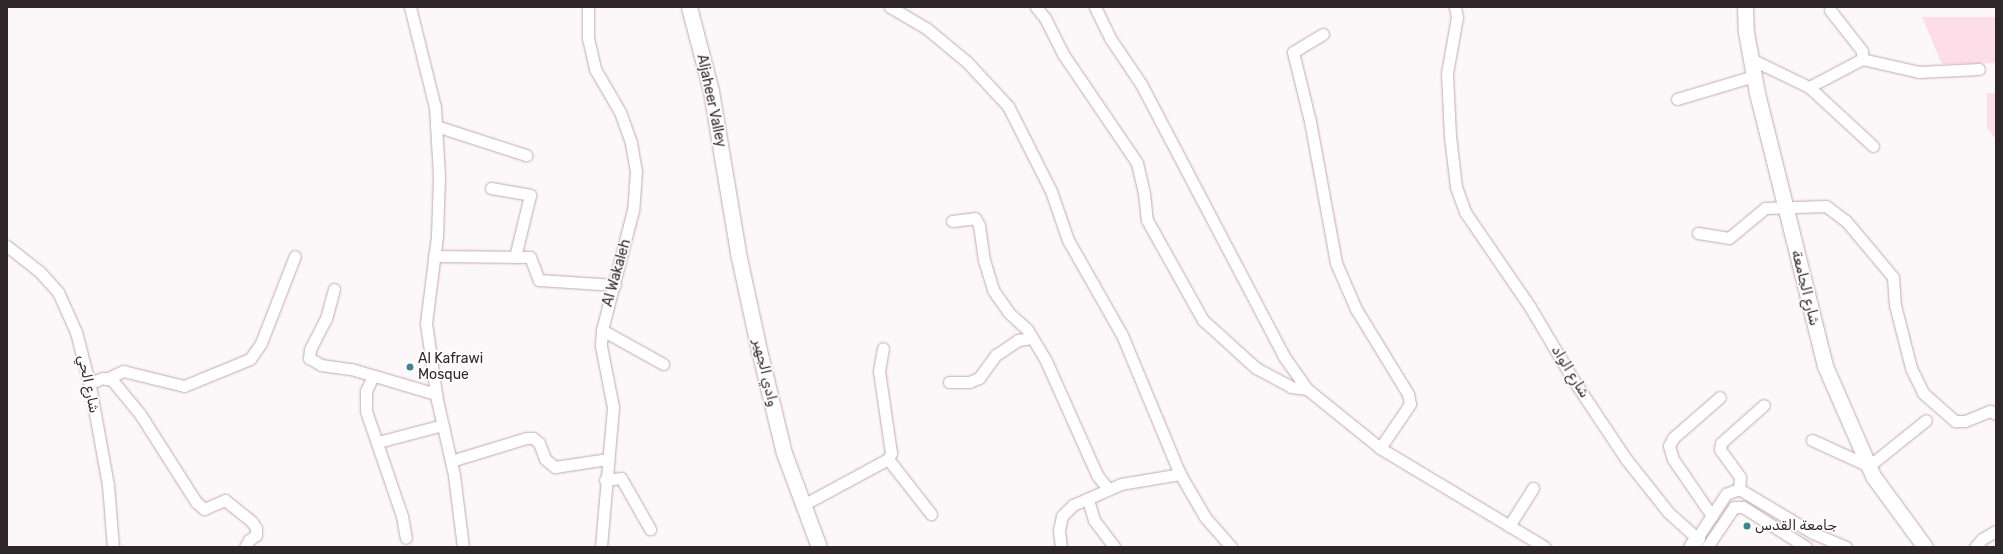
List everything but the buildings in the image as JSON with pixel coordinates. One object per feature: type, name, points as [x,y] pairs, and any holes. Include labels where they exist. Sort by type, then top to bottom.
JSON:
[{"type":"main road","name":"Aljaheer Valley","points":[[689,7],[711,91],[730,195]]},
{"type":"main road","name":"شارع الجامعة","points":[[1745,7],[1754,76],[1784,207],[1825,366],[1873,476],[1925,547]]},
{"type":"main road","name":"وادي الجهير","points":[[730,195],[738,253],[759,350],[784,453],[819,547]]},
{"type":"street","points":[[410,7],[436,107],[439,176],[434,256],[426,323],[436,394],[451,461],[463,547]]},
{"type":"street","name":"Al Wakaleh","points":[[588,7],[588,38],[594,70],[620,112],[631,143],[636,170],[633,210],[615,285],[602,330],[601,346],[613,407],[605,480],[601,547]]},
{"type":"street","points":[[890,7],[926,28],[967,62],[1008,106],[1051,191],[1068,240],[1122,335],[1180,474],[1205,517],[1231,547]]},
{"type":"street","points":[[1036,7],[1045,18],[1063,54],[1137,163],[1144,194],[1147,220],[1203,320],[1256,368],[1291,388],[1307,389]]},
{"type":"street","points":[[1095,7],[1110,38],[1141,84],[1284,355],[1307,389],[1380,448],[1545,547]]},
{"type":"street","name":"شارع الواد","points":[[1455,7],[1457,17],[1447,73],[1449,128],[1456,187],[1465,212],[1530,306],[1574,381],[1626,459],[1668,512],[1698,544]]},
{"type":"street","points":[[1830,10],[1862,51],[1862,59]]},
{"type":"street","points":[[1323,34],[1293,52],[1310,121],[1336,263],[1356,309],[1408,394],[1410,404],[1380,448]]},
{"type":"street","points":[[1809,87],[1862,59],[1919,72],[1979,69]]},
{"type":"street","points":[[1751,60],[1809,87],[1873,146]]},
{"type":"street","points":[[1677,99],[1754,76]]},
{"type":"street","points":[[436,126],[526,155]]},
{"type":"street","points":[[491,188],[530,195],[515,257]]},
{"type":"street","points":[[1698,233],[1729,238],[1765,208],[1826,206],[1846,221],[1893,277],[1895,305],[1911,368],[1923,393],[1955,421],[1965,421],[1990,411],[1996,414]]},
{"type":"street","points":[[952,221],[975,218],[979,225],[984,260],[993,290],[1032,338],[1046,361],[1097,475],[1108,489]]},
{"type":"street","name":"شارع الحي","points":[[7,246],[40,272],[58,292],[76,332],[90,383],[108,485],[113,547]]},
{"type":"street","points":[[90,383],[106,379],[123,371],[184,386],[250,359],[261,343],[295,256]]},
{"type":"street","points":[[434,256],[530,257],[539,280],[615,285]]},
{"type":"street","points":[[334,289],[326,318],[310,349],[309,358],[321,365],[351,369],[436,394]]},
{"type":"street","points":[[602,330],[663,364]]},
{"type":"street","points":[[949,382],[969,382],[979,378],[996,355],[1018,340],[1032,338]]},
{"type":"street","points":[[803,505],[888,459],[891,453],[879,371],[883,348]]},
{"type":"street","points":[[373,376],[366,391],[366,411],[378,442],[402,516],[406,538]]},
{"type":"street","points":[[106,379],[112,380],[140,414],[196,502],[204,509],[225,500],[252,522],[256,528],[256,535],[249,540],[245,547]]},
{"type":"street","points":[[1712,516],[1673,459],[1669,446],[1673,438],[1720,397]]},
{"type":"street","points":[[1739,489],[1740,477],[1720,449],[1721,443],[1764,405]]},
{"type":"street","points":[[1812,440],[1869,466],[1926,420]]},
{"type":"street","points":[[378,442],[443,426]]},
{"type":"street","points":[[451,461],[526,438],[533,438],[539,443],[545,459],[555,466],[608,459]]},
{"type":"street","points":[[888,459],[931,514]]},
{"type":"street","points":[[1061,547],[1059,530],[1062,516],[1073,505],[1088,500],[1121,484],[1180,474]]},
{"type":"street","points":[[605,480],[621,478],[650,529]]},
{"type":"street","points":[[1509,526],[1533,488]]},
{"type":"street","points":[[1698,544],[1712,516],[1726,494],[1739,489]]},
{"type":"street","points":[[1739,489],[1813,533],[1846,547]]},
{"type":"street","points":[[1088,500],[1094,520],[1114,547]]},
{"type":"street","points":[[1698,544],[1734,507],[1743,507],[1806,547]]},
{"type":"street","points":[[1975,547],[1982,539],[1996,531]]},
{"type":"shaded area","points":[[1922,17],[1996,17],[1996,63],[1942,64]]},
{"type":"shaded area","points":[[1987,93],[1996,93],[1996,139],[1987,128]]},
{"type":"place","name":"Al Kafrawi Mosque","points":[[410,367]]},
{"type":"place","name":"جامعة القدس","points":[[1747,526]]}]
